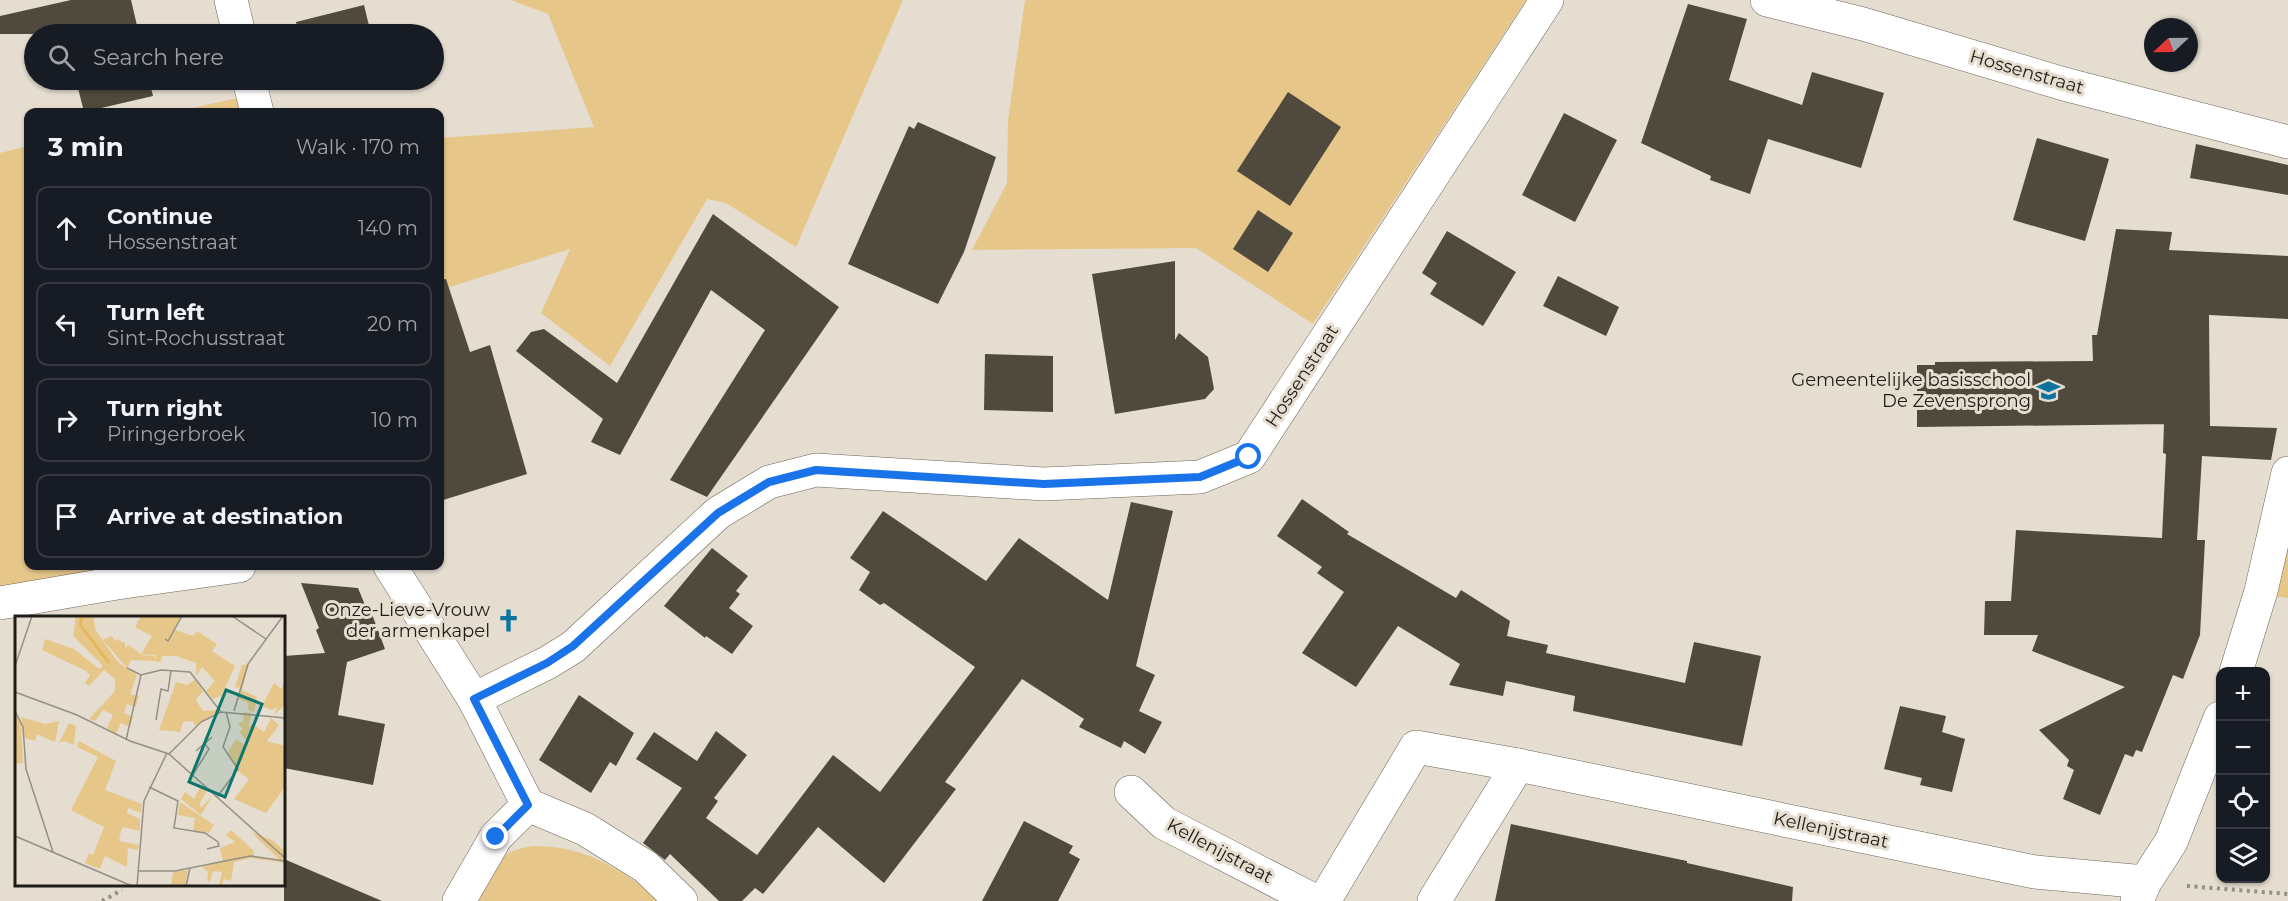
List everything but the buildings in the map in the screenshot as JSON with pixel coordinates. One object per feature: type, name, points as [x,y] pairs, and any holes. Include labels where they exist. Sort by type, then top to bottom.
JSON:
[{"type":"street","points":[[231,0],[236,24]]},
{"type":"street","name":"Hossenstraat","points":[[474,699],[547,663],[573,646],[718,513],[769,482],[816,470],[1044,484],[1200,477],[1249,457],[1547,0]]},
{"type":"street","name":"Hossenstraat","points":[[1767,0],[1863,24],[2064,84],[2288,142]]},
{"type":"street","points":[[252,90],[256,108]]},
{"type":"street","points":[[2238,667],[2261,591],[2288,473]]},
{"type":"street","points":[[0,603],[210,570]]},
{"type":"street","points":[[393,570],[474,699],[528,805],[585,829],[646,867],[681,901]]},
{"type":"street","points":[[2141,892],[2170,842],[2219,721]]},
{"type":"street","name":"Kellenijstraat","points":[[1323,901],[1416,747],[1518,765],[2141,892]]},
{"type":"street","points":[[1434,901],[1518,765]]},
{"type":"street","name":"Kellenijstraat","points":[[1131,792],[1164,823],[1315,901]]},
{"type":"street","points":[[459,901],[496,837],[528,805]]},
{"type":"path","points":[[102,901],[122,890]]},
{"type":"path","points":[[2141,892],[2288,894]]},
{"type":"shaded area","points":[[511,0],[903,0],[796,247],[726,203],[707,199],[610,366],[541,313],[570,249],[444,289],[444,138],[594,127],[548,14]]},
{"type":"shaded area","points":[[1025,0],[1526,0],[1313,324],[1196,248],[972,250],[1007,183],[1008,120]]},
{"type":"shaded area","points":[[238,98],[240,108],[192,108]]},
{"type":"shaded area","points":[[24,147],[24,570],[95,570],[0,592],[0,153]]},
{"type":"shaded area","points":[[2288,538],[2288,598],[2272,596]]},
{"type":"shaded area","points":[[534,846],[572,850],[588,855],[618,870],[664,901],[473,901],[490,871],[502,857],[510,852]]},
{"type":"place","name":"Gemeentelijke basisschool De Zevensprong","points":[[2049,390]]},
{"type":"place","name":"Onze-Lieve-Vrouw der armenkapel","points":[[508,620]]},
{"type":"route","points":[[496,837],[528,805],[474,699],[547,663],[573,646],[718,513],[769,482],[816,470],[1044,484],[1200,477],[1249,457]]}]
